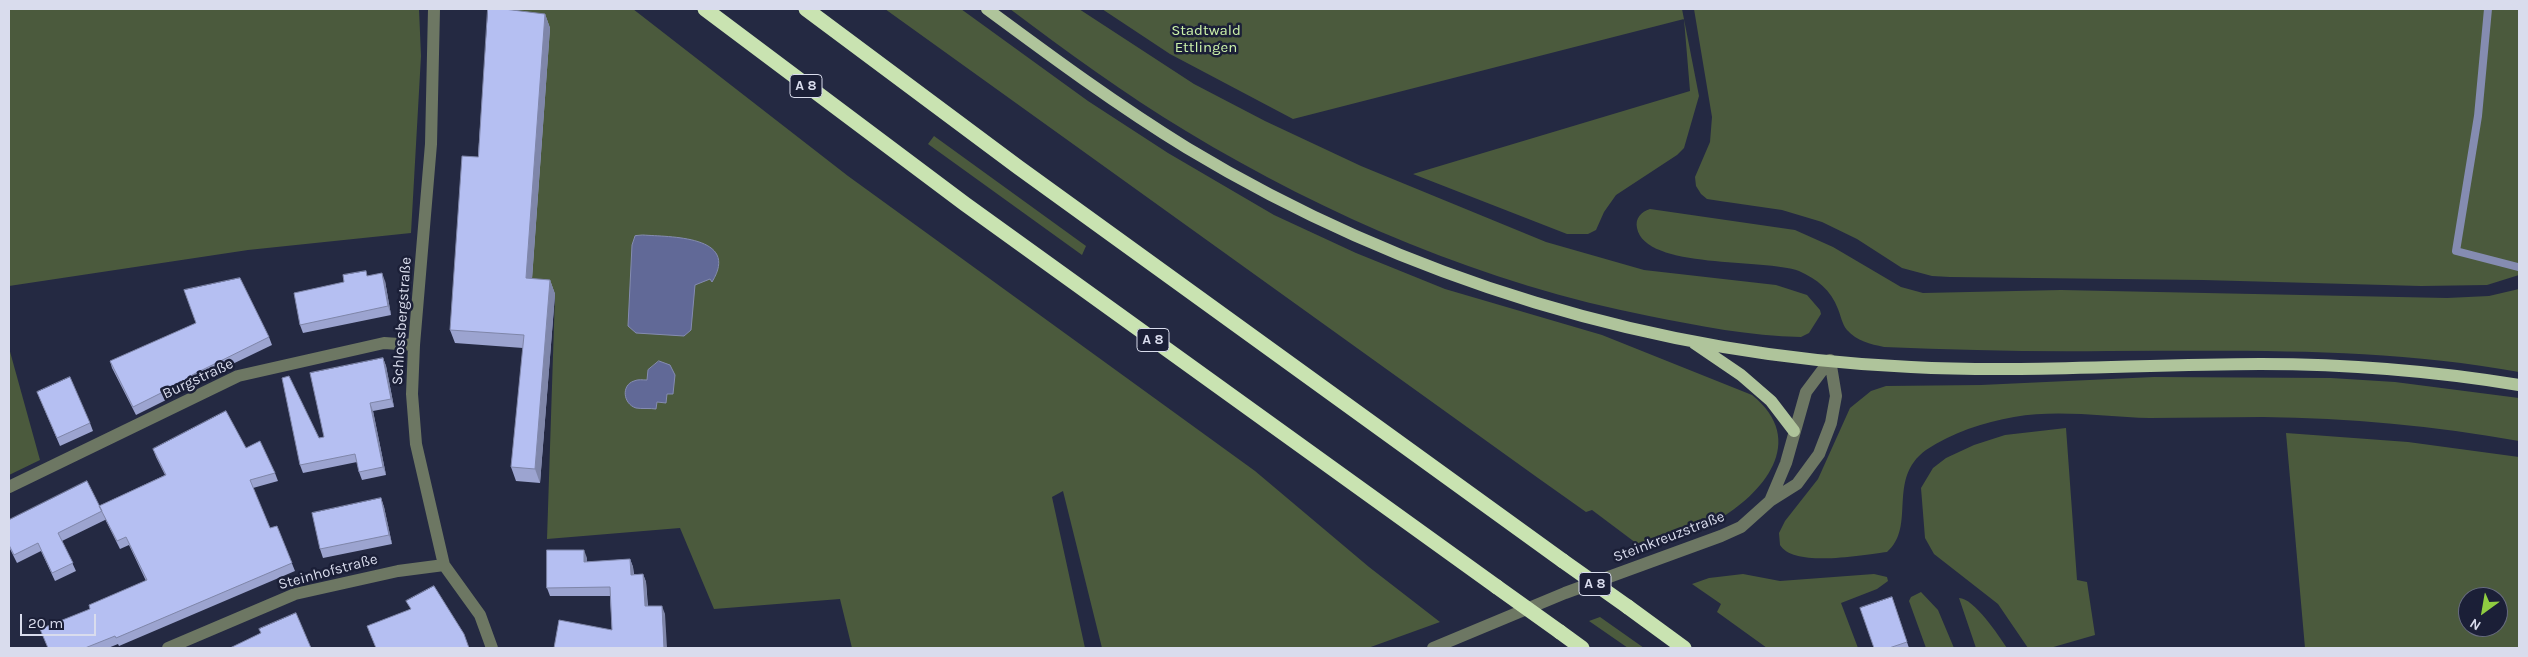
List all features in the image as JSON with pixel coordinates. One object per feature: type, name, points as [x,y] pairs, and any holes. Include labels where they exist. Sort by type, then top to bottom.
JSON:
[{"type":"highway","name":"A 8","points":[[705,9],[909,163],[1582,648]]},
{"type":"highway","name":"A 8","points":[[806,9],[1018,167],[1684,648]]},
{"type":"main road","points":[[987,9],[1087,82],[1160,131],[1228,171],[1334,226],[1431,266],[1535,302],[1616,324],[1741,349],[1908,367],[2000,369],[2262,364],[2333,366],[2436,374],[2519,385]]},
{"type":"main road","points":[[1690,340],[1741,375],[1771,401],[1794,431]]},
{"type":"street","name":"Schlossbergstraße","points":[[434,9],[432,144],[414,345],[412,394],[416,444],[444,565],[480,615],[492,648]]},
{"type":"street","name":"Burgstraße","points":[[9,488],[238,376],[384,343],[414,345]]},
{"type":"street","name":"Steinkreuzstraße","points":[[1770,501],[1786,463],[1806,392],[1830,360]]},
{"type":"street","name":"Steinkreuzstraße","points":[[1433,648],[1565,593],[1741,527],[1770,501],[1797,484],[1819,454],[1831,423],[1836,396],[1830,360]]},
{"type":"street","name":"Steinhofstraße","points":[[168,648],[296,594],[398,571],[444,565]]},
{"type":"green space","points":[[9,9],[419,9],[421,56],[411,233],[248,250],[9,286]]},
{"type":"green space","points":[[494,9],[633,9],[848,176],[1255,471],[1369,567],[1440,622],[1368,648],[1102,648],[1063,491],[1052,497],[1085,648],[852,648],[840,599],[714,609],[680,528],[547,539],[555,294],[531,292]]},
{"type":"green space","points":[[885,9],[961,9],[1088,101],[1168,153],[1274,215],[1356,253],[1445,289],[1602,335],[1752,395],[1769,413],[1777,430],[1778,448],[1773,465],[1763,481],[1733,510],[1699,530],[1644,549],[1592,510],[1586,512],[1538,478]]},
{"type":"green space","points":[[1010,9],[1079,9],[1194,84],[1265,121],[1361,166],[1546,242],[1644,270],[1776,285],[1807,295],[1820,310],[1821,314],[1809,333],[1801,337],[1744,333],[1668,320],[1588,302],[1528,286],[1468,266],[1352,219],[1295,192],[1240,162],[1141,102],[1075,57]]},
{"type":"green space","name":"Stadtwald Ettlingen","points":[[1102,9],[1682,9],[1684,19],[1293,119],[1170,54]]},
{"type":"green space","points":[[1694,9],[2519,9],[2519,275],[2487,285],[2421,286],[2203,280],[1950,277],[1932,276],[1902,268],[1857,239],[1822,222],[1782,210],[1707,199],[1701,194],[1696,186],[1695,177],[1710,142],[1712,117]]},
{"type":"green space","points":[[1684,19],[1699,96],[1684,148],[1677,155],[1616,195],[1604,212],[1596,230],[1588,234],[1567,234],[1413,174],[1690,91]]},
{"type":"green space","points":[[934,136],[1086,246],[1082,255],[928,144]]},
{"type":"green space","points":[[1650,209],[1795,230],[1833,247],[1901,287],[1923,293],[2061,290],[2447,298],[2489,296],[2519,289],[2519,372],[2417,358],[2365,354],[2262,351],[2024,351],[1884,347],[1864,342],[1851,334],[1844,325],[1835,302],[1827,291],[1812,278],[1799,271],[1783,267],[1683,257],[1661,251],[1645,241],[1637,228],[1638,218]]},
{"type":"green space","points":[[9,348],[40,460],[9,475]]},
{"type":"green space","points":[[2154,377],[2331,378],[2395,382],[2519,398],[2519,441],[2424,427],[2327,419],[2263,417],[2150,418],[2065,414],[2014,417],[1957,433],[1926,450],[1914,462],[1907,475],[1904,488],[1900,529],[1896,541],[1887,552],[1846,557],[1813,558],[1788,552],[1780,545],[1779,533],[1785,521],[1818,479],[1850,408],[1871,391],[1886,386],[1981,385]]},
{"type":"green space","points":[[2066,428],[2077,580],[2087,582],[2095,635],[2050,648],[2028,648],[1998,604],[1934,554],[1925,538],[1921,488],[1933,468],[1946,458],[1974,445],[2005,435]]},
{"type":"green space","points":[[2286,433],[2408,442],[2519,457],[2519,648],[2305,648]]},
{"type":"green space","points":[[1743,574],[1780,581],[1874,574],[1887,577],[1888,581],[1877,589],[1841,603],[1858,648],[1767,648],[1717,612],[1721,604],[1692,584],[1709,578]]},
{"type":"green space","points":[[1921,592],[1938,610],[1954,648],[1926,648],[1909,601],[1911,597]]},
{"type":"green space","points":[[1959,598],[1972,604],[1979,611],[2007,648],[1976,648]]},
{"type":"green space","points":[[1600,617],[1644,648],[1628,648],[1589,621]]},
{"type":"water","points":[[635,236],[684,238],[710,247],[717,255],[718,267],[712,282],[710,279],[695,285],[691,330],[684,336],[636,333],[628,326],[632,245]]},
{"type":"water","points":[[659,361],[670,365],[675,375],[673,394],[667,394],[666,403],[657,402],[656,409],[632,406],[626,399],[625,390],[627,386],[636,380],[647,380],[648,370]]},
{"type":"building","points":[[488,9],[545,14],[526,278],[550,280],[535,469],[511,467],[524,335],[450,330],[462,156],[478,157]]},
{"type":"building","points":[[366,271],[367,276],[382,273],[388,306],[300,325],[294,293],[344,282],[343,275]]},
{"type":"building","points":[[240,278],[269,337],[133,407],[110,361],[196,323],[184,290]]},
{"type":"building","points":[[383,358],[391,399],[370,403],[383,467],[359,472],[355,454],[300,465],[282,378],[289,376],[319,438],[324,437],[310,373]]},
{"type":"building","points":[[70,377],[90,423],[57,438],[37,392]]},
{"type":"building","points":[[226,411],[246,448],[260,441],[275,473],[250,480],[270,528],[277,526],[292,563],[116,638],[115,636],[85,648],[48,648],[40,629],[90,609],[89,605],[147,580],[126,537],[117,541],[99,506],[166,475],[153,449]]},
{"type":"building","points":[[87,481],[102,511],[58,533],[73,563],[52,573],[38,543],[14,555],[9,545],[9,520]]},
{"type":"building","points":[[381,498],[389,535],[320,549],[312,513]]},
{"type":"building","points":[[547,550],[584,550],[584,562],[630,559],[631,575],[643,574],[645,606],[662,606],[664,648],[554,648],[559,620],[612,630],[610,587],[547,588]]},
{"type":"building","points":[[434,586],[464,634],[469,648],[376,648],[367,626],[411,609],[406,601]]},
{"type":"building","points":[[1892,597],[1907,642],[1889,648],[1874,648],[1860,608]]},
{"type":"building","points":[[296,613],[311,648],[230,648],[261,633],[259,629]]},
{"type":"waterway","points":[[2488,9],[2478,116],[2456,251],[2518,267]]}]
